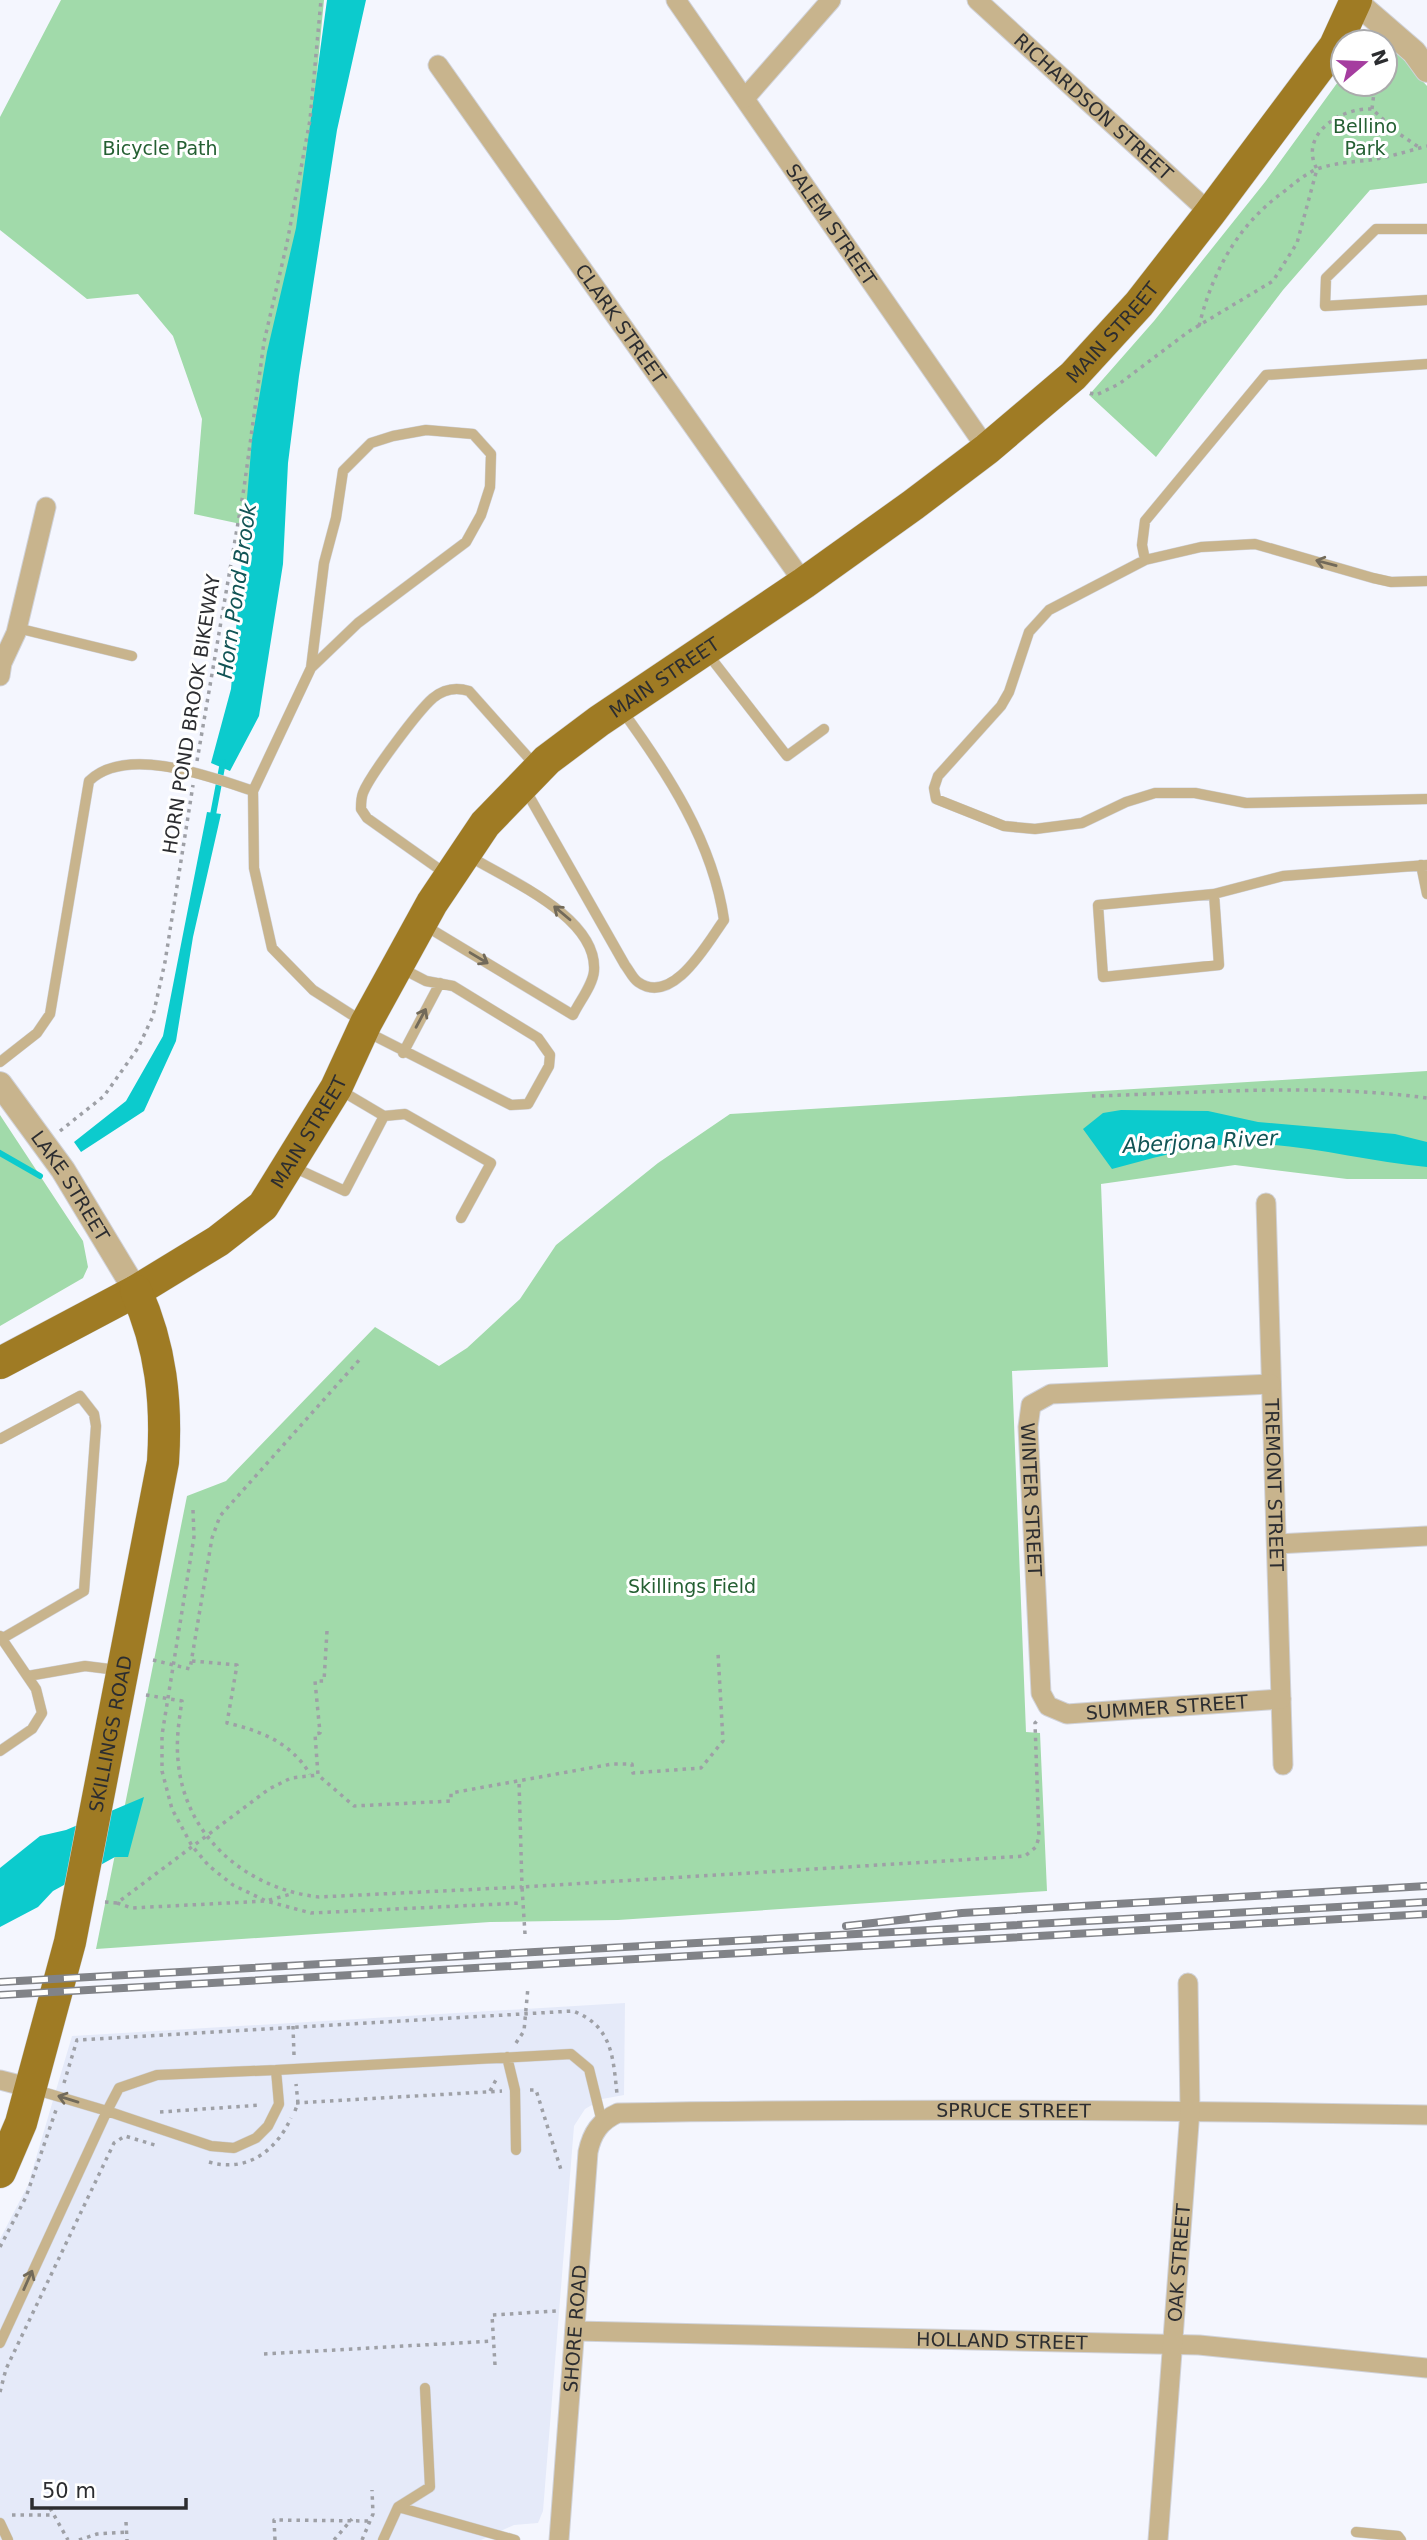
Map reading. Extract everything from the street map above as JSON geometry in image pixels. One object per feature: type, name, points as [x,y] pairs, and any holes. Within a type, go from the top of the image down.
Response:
[{"type":"main road","name":"MAIN STREET","points":[[0,1363],[136,1292],[218,1241],[262,1206],[336,1088],[365,1027],[421,923],[485,824],[531,777],[618,706],[804,583],[987,449],[1066,383],[1139,304],[1210,213],[1335,46],[1355,1]]},
{"type":"main road","name":"SKILLINGS ROAD","points":[[0,2172],[21,2123],[59,1986],[93,1891],[96,1813],[157,1497],[166,1426],[157,1345],[136,1292]]},
{"type":"street","name":"SALEM STREET","points":[[677,0],[987,449]]},
{"type":"street","points":[[745,98],[831,0]]},
{"type":"street","name":"RICHARDSON STREET","points":[[977,0],[1210,213]]},
{"type":"street","points":[[1355,1],[1414,52],[1427,70]]},
{"type":"street","name":"CLARK STREET","points":[[438,65],[804,583]]},
{"type":"street","points":[[1,667],[18,628],[46,507]]},
{"type":"street","name":"LAKE STREET","points":[[0,1084],[45,1143],[95,1220],[136,1292]]},
{"type":"street","name":"TREMONT STREET","points":[[1266,1203],[1283,1765]]},
{"type":"street","name":"WINTER STREET","points":[[1052,1710],[1041,1693],[1028,1427],[1031,1405],[1039,1398],[1058,1393],[1271,1384]]},
{"type":"street","points":[[1277,1544],[1427,1536]]},
{"type":"street","name":"SUMMER STREET","points":[[1052,1710],[1067,1714],[1281,1699]]},
{"type":"street","name":"OAK STREET","points":[[1158,2540],[1190,2110],[1188,1983]]},
{"type":"street","points":[[0,2080],[31,2088]]},
{"type":"street","name":"SPRUCE STREET","points":[[610,2118],[1190,2110],[1427,2115]]},
{"type":"street","name":"SHORE ROAD","points":[[558,2540],[588,2152],[610,2118]]},
{"type":"street","name":"HOLLAND STREET","points":[[575,2331],[1172,2344],[1427,2368]]},
{"type":"street","points":[[558,2540],[565,2540]]},
{"type":"lane","points":[[1427,229],[1376,229],[1326,278],[1325,306],[1427,300]]},
{"type":"lane","points":[[1145,560],[1142,545],[1146,521],[1266,375],[1427,364]]},
{"type":"lane","points":[[311,668],[358,623],[466,542],[481,515],[490,487],[491,454],[473,434],[426,430],[393,436],[370,443],[343,471],[336,518],[324,563],[311,668],[253,791],[254,868],[272,948],[313,990],[403,1053],[510,1105],[520,1107],[528,1104],[549,1066],[550,1055],[538,1038],[453,986],[426,981],[397,966]]},
{"type":"lane","points":[[1427,581],[1391,582],[1373,579],[1255,544],[1201,547],[1145,560],[1049,610],[1029,632],[1005,699],[938,776],[933,788],[936,799],[1004,826],[1035,829],[1082,823],[1126,802],[1155,793],[1195,793],[1246,803],[1427,799]]},
{"type":"lane","points":[[18,628],[132,656]]},
{"type":"lane","points":[[705,649],[786,756],[824,729]]},
{"type":"lane","points":[[421,923],[573,1015],[594,974],[593,950],[565,913],[457,865],[367,818],[361,809],[364,791],[419,715],[433,698],[458,688],[469,691],[531,777],[625,965],[639,982],[654,988],[681,979],[724,920],[719,883],[691,820],[654,755],[618,706]]},
{"type":"lane","points":[[0,1062],[37,1033],[50,1014],[89,781],[99,771],[133,762],[200,775],[253,791]]},
{"type":"lane","points":[[1214,894],[1219,965],[1103,977],[1098,905],[1214,894],[1283,876],[1424,865],[1427,894]]},
{"type":"lane","points":[[403,1053],[440,983]]},
{"type":"lane","points":[[336,1088],[384,1116],[405,1114],[491,1163],[461,1218]]},
{"type":"lane","points":[[289,1166],[345,1191],[384,1116]]},
{"type":"lane","points":[[0,1439],[80,1396],[94,1414],[96,1426],[84,1591],[1,1637],[40,1697],[40,1718],[32,1728],[0,1751]]},
{"type":"lane","points":[[28,1676],[85,1665],[124,1671]]},
{"type":"lane","points":[[0,2343],[119,2088],[157,2075],[571,2054],[589,2069],[610,2118]]},
{"type":"lane","points":[[507,2057],[515,2090],[516,2150]]},
{"type":"lane","points":[[31,2088],[211,2146],[234,2148],[256,2138],[268,2126],[279,2104],[276,2070]]},
{"type":"lane","points":[[383,2540],[398,2507],[430,2487],[425,2388]]},
{"type":"lane","points":[[398,2507],[515,2540]]},
{"type":"lane","points":[[3,2519],[8,2540]]},
{"type":"lane","points":[[1356,2532],[1398,2536],[1401,2540]]},
{"type":"path","name":"HORN POND BROOK BIKEWAY","points":[[45,1143],[104,1096],[138,1048],[153,1016],[200,775],[264,342],[288,243],[310,120],[321,0]]},
{"type":"path","points":[[1373,109],[1374,98]]},
{"type":"path","points":[[1066,383],[1096,395],[1119,384],[1151,357],[1273,281],[1297,243],[1317,169],[1311,158],[1314,142],[1328,122],[1352,111],[1373,109],[1398,133],[1420,148]]},
{"type":"path","points":[[1199,326],[1226,254],[1247,223],[1296,180],[1317,169],[1427,146]]},
{"type":"path","points":[[1092,1096],[1303,1089],[1379,1092],[1427,1098]]},
{"type":"path","points":[[153,1660],[190,1670],[212,1538],[220,1516],[361,1358]]},
{"type":"path","points":[[193,1510],[194,1537],[162,1735],[162,1771],[172,1809],[192,1846],[209,1866],[233,1885],[266,1901],[311,1913],[523,1903]]},
{"type":"path","points":[[318,1774],[315,1734],[320,1733],[315,1681],[324,1681],[327,1631]]},
{"type":"path","points":[[117,1903],[269,1789],[290,1778],[318,1774],[354,1806],[451,1801],[451,1793],[612,1764],[632,1764],[633,1773],[701,1768],[723,1741],[718,1653]]},
{"type":"path","points":[[192,1661],[237,1665],[227,1723],[254,1729],[276,1740],[299,1757],[310,1774]]},
{"type":"path","points":[[146,1695],[182,1701],[178,1760],[182,1785],[191,1812],[206,1835],[247,1874],[293,1894],[319,1897],[1025,1856],[1036,1847],[1039,1837],[1035,1723],[1052,1710]]},
{"type":"path","points":[[519,1781],[525,1934]]},
{"type":"path","points":[[93,1891],[132,1908],[266,1901],[293,1894]]},
{"type":"path","points":[[528,1987],[528,2011],[573,2011],[593,2018],[604,2033],[613,2058],[610,2118]]},
{"type":"path","points":[[155,2113],[536,2090],[562,2173]]},
{"type":"path","points":[[200,2159],[233,2166],[263,2155],[280,2140],[298,2103]]},
{"type":"path","points":[[0,2392],[6,2369],[114,2143],[125,2136],[163,2148]]},
{"type":"path","points":[[495,2365],[492,2315],[576,2310]]},
{"type":"path","points":[[264,2354],[493,2341]]},
{"type":"path","points":[[362,2540],[371,2521],[372,2490]]},
{"type":"path","points":[[50,2508],[51,2515],[68,2540]]},
{"type":"path","points":[[3,2519],[51,2515]]},
{"type":"path","points":[[334,2540],[352,2519]]},
{"type":"path","points":[[275,2540],[274,2520],[371,2521]]},
{"type":"path","points":[[126,2522],[127,2540]]},
{"type":"path","points":[[79,2540],[97,2534],[127,2532]]},
{"type":"shaded area","points":[[625,2003],[624,2095],[602,2099],[585,2109],[574,2126],[543,2511],[538,2523],[514,2525],[481,2540],[0,2540],[0,2239],[28,2185],[72,2036]]},
{"type":"green space","name":"Bicycle Path","points":[[61,0],[324,0],[297,282],[279,532],[194,514],[202,419],[173,336],[138,294],[87,299],[0,230],[0,117]]},
{"type":"green space","name":"Bellino Park","points":[[1399,54],[1427,86],[1427,183],[1370,190],[1283,290],[1156,457],[1089,395],[1154,321],[1265,182],[1329,94],[1329,98],[1399,98]]},
{"type":"green space","name":"Skillings Field","points":[[1427,1071],[1427,1179],[1347,1179],[1235,1165],[1101,1184],[1108,1367],[1012,1371],[1026,1732],[1040,1733],[1047,1891],[618,1920],[490,1922],[96,1949],[187,1496],[226,1481],[375,1327],[439,1366],[467,1348],[520,1299],[556,1245],[658,1163],[730,1114]]},
{"type":"green space","points":[[0,1115],[83,1241],[88,1267],[83,1278],[0,1326]]},
{"type":"water","name":"Horn Pond Brook","points":[[327,0],[366,0],[337,130],[299,376],[288,463],[283,564],[259,716],[230,771],[211,763],[231,689],[252,439],[267,352],[296,228]]},
{"type":"water","points":[[207,812],[221,814],[193,937],[176,1041],[144,1111],[81,1152],[74,1142],[126,1101],[163,1036]]},
{"type":"water","name":"Aberjona River","points":[[1121,1110],[1208,1111],[1258,1122],[1395,1134],[1427,1142],[1427,1167],[1302,1148],[1242,1144],[1186,1150],[1112,1169],[1083,1129],[1103,1113]]},
{"type":"water","points":[[144,1797],[128,1857],[115,1857],[53,1891],[38,1907],[0,1927],[0,1868],[40,1836],[66,1830]]},
{"type":"waterway","name":"Horn Pond Brook","points":[[212,820],[223,762]]},
{"type":"waterway","name":"Horn Pond Brook","points":[[0,1153],[40,1176]]},
{"type":"railway","points":[[846,1926],[962,1913],[1427,1886]]},
{"type":"railway","points":[[0,1982],[1427,1902]]},
{"type":"railway","points":[[0,1995],[1427,1914]]}]
